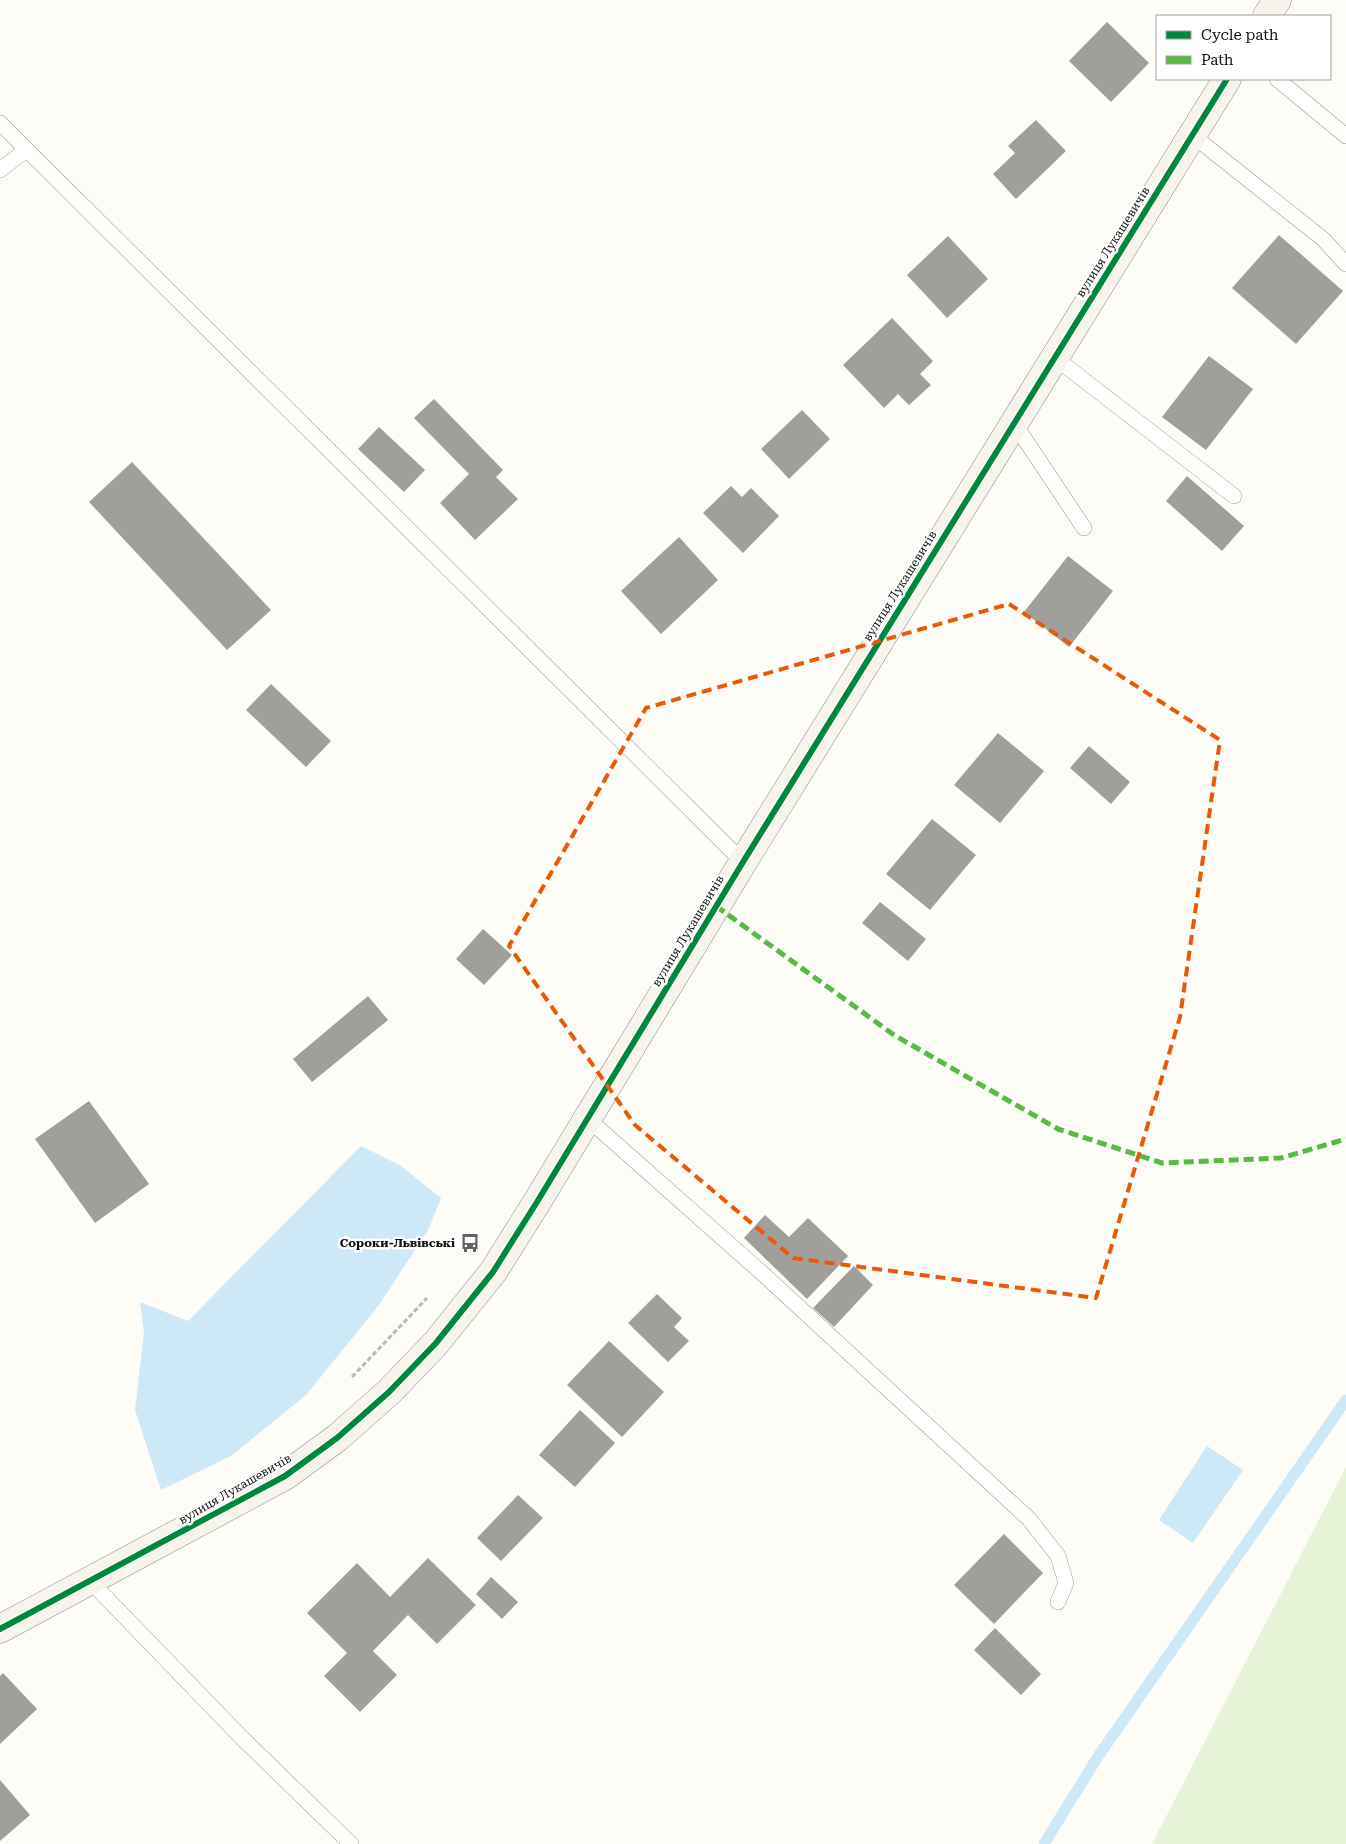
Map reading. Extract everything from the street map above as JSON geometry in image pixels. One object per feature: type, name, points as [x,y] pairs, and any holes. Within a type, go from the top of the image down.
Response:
[{"type":"street","points":[[1268,15],[1277,0]]},
{"type":"street","name":"вулиця Лукашевичів","points":[[1,1627],[91,1582],[286,1476],[337,1438],[388,1392],[436,1343],[493,1272],[743,862],[1226,80]]},
{"type":"lane","points":[[1278,80],[1346,136]]},
{"type":"lane","points":[[0,123],[743,862]]},
{"type":"lane","points":[[1192,135],[1323,239],[1346,264]]},
{"type":"lane","points":[[0,170],[26,150]]},
{"type":"lane","points":[[1054,357],[1234,496]]},
{"type":"lane","points":[[1014,422],[1084,528]]},
{"type":"lane","points":[[588,1119],[763,1274],[1028,1520],[1058,1556],[1066,1584],[1058,1602]]},
{"type":"lane","points":[[91,1582],[241,1737],[351,1844]]},
{"type":"path","points":[[349,1380],[431,1293]]},
{"type":"highlighted area","points":[[1009,604],[1220,740],[1180,1017],[1096,1298],[793,1258],[635,1125],[509,946],[646,708]]},
{"type":"green space","points":[[1346,1467],[1346,1844],[1152,1844]]},
{"type":"water","points":[[361,1146],[401,1166],[441,1198],[428,1230],[379,1305],[306,1395],[231,1456],[161,1490],[135,1410],[144,1332],[140,1302],[188,1321]]},
{"type":"water","points":[[1207,1446],[1243,1470],[1193,1543],[1159,1520]]},
{"type":"building","points":[[1107,22],[1149,63],[1111,102],[1069,61]]},
{"type":"building","points":[[1036,120],[1066,151],[1016,199],[993,174],[1015,153],[1008,146]]},
{"type":"building","points":[[1279,235],[1343,291],[1296,344],[1232,288]]},
{"type":"building","points":[[948,236],[988,279],[947,318],[907,275]]},
{"type":"building","points":[[892,318],[933,361],[920,374],[931,385],[909,405],[898,394],[884,408],[843,365]]},
{"type":"building","points":[[1209,356],[1253,389],[1206,450],[1162,417]]},
{"type":"building","points":[[434,399],[503,470],[496,477],[518,499],[475,540],[440,503],[469,474],[414,418]]},
{"type":"building","points":[[802,410],[830,439],[789,479],[761,449]]},
{"type":"building","points":[[379,427],[425,470],[404,492],[358,449]]},
{"type":"building","points":[[132,462],[271,610],[227,650],[89,502]]},
{"type":"building","points":[[1187,476],[1244,526],[1222,551],[1166,501]]},
{"type":"building","points":[[731,486],[742,497],[751,488],[779,516],[743,553],[703,513]]},
{"type":"building","points":[[679,537],[718,580],[661,634],[621,591]]},
{"type":"building","points":[[1068,556],[1113,591],[1069,647],[1024,612]]},
{"type":"building","points":[[271,684],[331,741],[306,767],[246,710]]},
{"type":"building","points":[[998,733],[1044,771],[1000,823],[954,785]]},
{"type":"building","points":[[1089,746],[1130,782],[1111,804],[1070,768]]},
{"type":"building","points":[[932,819],[976,855],[930,910],[886,874]]},
{"type":"building","points":[[880,902],[926,939],[908,961],[862,923]]},
{"type":"building","points":[[483,929],[512,955],[484,985],[456,959]]},
{"type":"building","points":[[368,996],[388,1020],[312,1082],[293,1059]]},
{"type":"building","points":[[89,1101],[149,1184],[95,1223],[35,1139]]},
{"type":"building","points":[[765,1215],[789,1237],[808,1218],[848,1256],[807,1299],[744,1238]]},
{"type":"building","points":[[854,1266],[873,1285],[834,1327],[813,1308]]},
{"type":"building","points":[[657,1294],[682,1318],[674,1327],[689,1341],[668,1362],[628,1323]]},
{"type":"building","points":[[609,1341],[664,1392],[622,1437],[567,1385]]},
{"type":"building","points":[[580,1410],[615,1443],[575,1487],[539,1455]]},
{"type":"building","points":[[518,1495],[543,1518],[501,1561],[477,1538]]},
{"type":"building","points":[[1004,1534],[1043,1573],[994,1624],[954,1585]]},
{"type":"building","points":[[428,1558],[476,1605],[437,1644],[408,1615],[373,1651],[397,1675],[360,1712],[324,1676],[347,1653],[307,1613],[357,1563],[390,1597]]},
{"type":"building","points":[[491,1577],[518,1602],[502,1619],[476,1594]]},
{"type":"building","points":[[995,1628],[1041,1674],[1021,1695],[974,1650]]},
{"type":"building","points":[[3,1673],[37,1709],[0,1744],[0,1676]]},
{"type":"building","points":[[0,1780],[30,1815],[0,1841]]},
{"type":"waterway","points":[[1044,1844],[1097,1758],[1346,1400]]},
{"type":"marked path","points":[[716,906],[894,1035],[1058,1129],[1162,1163],[1281,1158],[1346,1139]]},
{"type":"cycle path","points":[[0,1629],[285,1476],[337,1438],[389,1392],[436,1343],[493,1272],[743,862],[1226,80]]},
{"type":"place","name":"Сороки-Львівські","points":[[470,1243]]}]
